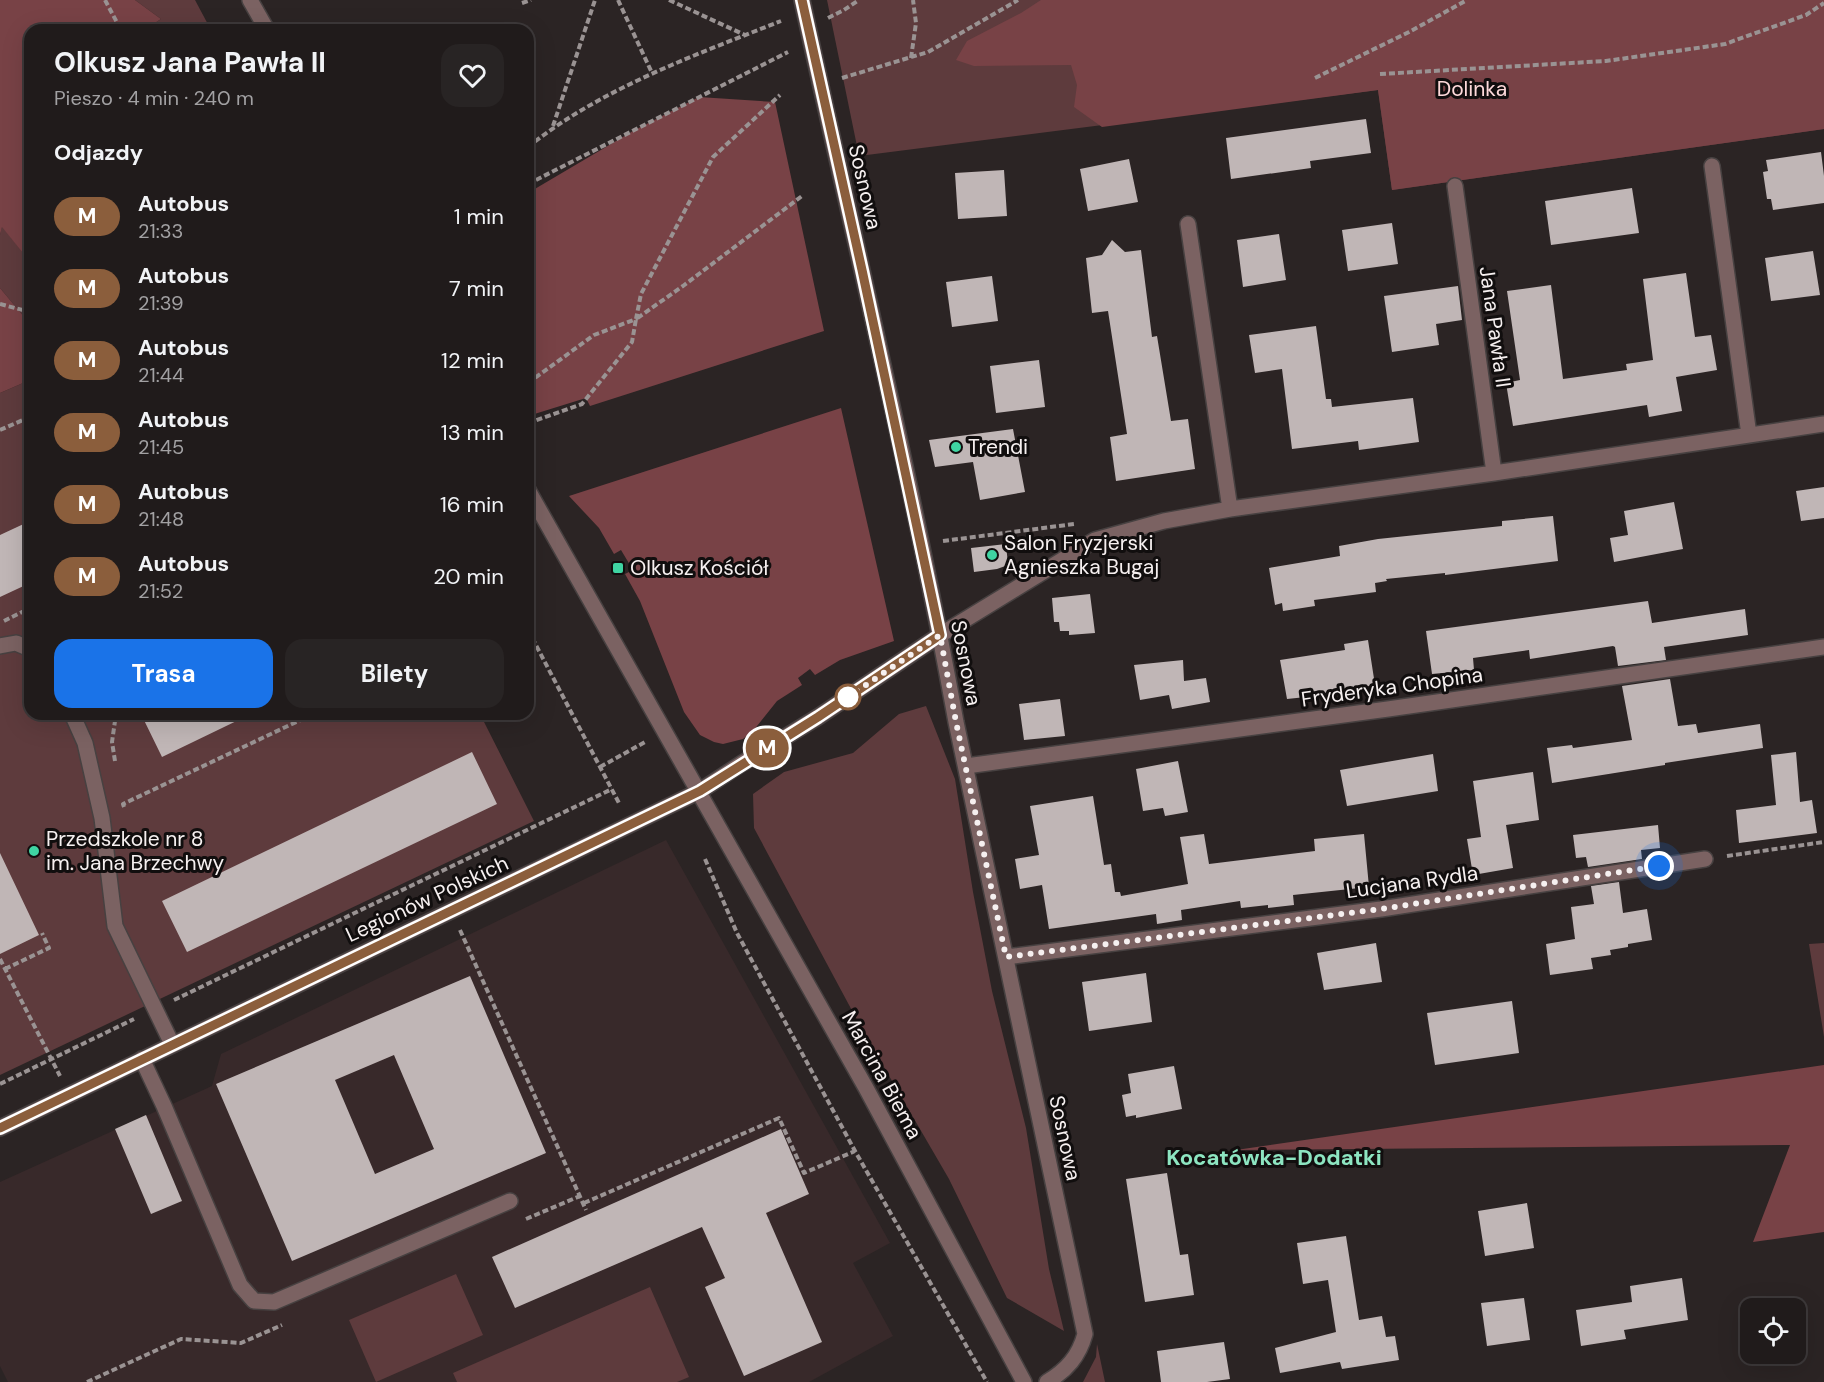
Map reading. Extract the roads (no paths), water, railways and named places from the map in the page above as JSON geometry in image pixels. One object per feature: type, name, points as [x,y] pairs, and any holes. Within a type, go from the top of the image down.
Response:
[{"type":"street","points":[[250,0],[264,24]]},
{"type":"street","name":"Sosnowa","points":[[802,0],[940,635],[956,722],[1085,1334],[1080,1351],[1060,1374],[1047,1382]]},
{"type":"street","points":[[1712,166],[1749,435]]},
{"type":"street","name":"Jana Pawła II","points":[[1455,186],[1494,474]]},
{"type":"street","points":[[1188,224],[1230,509]]},
{"type":"street","points":[[700,791],[940,635],[1095,540],[1164,521],[1230,509],[1494,474],[1824,424]]},
{"type":"street","name":"Marcina Biema","points":[[534,501],[866,1088],[1024,1382]]},
{"type":"street","points":[[0,646],[16,643],[24,646]]},
{"type":"street","name":"Fryderyka Chopina","points":[[966,766],[1824,647]]},
{"type":"street","points":[[75,720],[85,743],[102,818],[115,926],[171,1044]]},
{"type":"street","name":"Legionów Polskich","points":[[0,1128],[700,791]]},
{"type":"street","name":"Lucjana Rydla","points":[[1006,957],[1381,909],[1705,859]]},
{"type":"street","points":[[142,1059],[240,1285],[254,1301],[274,1302],[510,1201]]},
{"type":"place","name":"Trendi","points":[[956,447]]},
{"type":"place","name":"Salon Fryzjerski Agnieszka Bugaj","points":[[992,555]]},
{"type":"place","name":"Olkusz Kościół","points":[[618,568]]},
{"type":"place","name":"Przedszkole nr 8 im. Jana Brzechwy","points":[[34,851]]},
{"type":"district","name":"Kocatówka-Dodatki","points":[[1274,1157]]},
{"type":"park label","name":"Dolinka","points":[[1472,89]]}]
